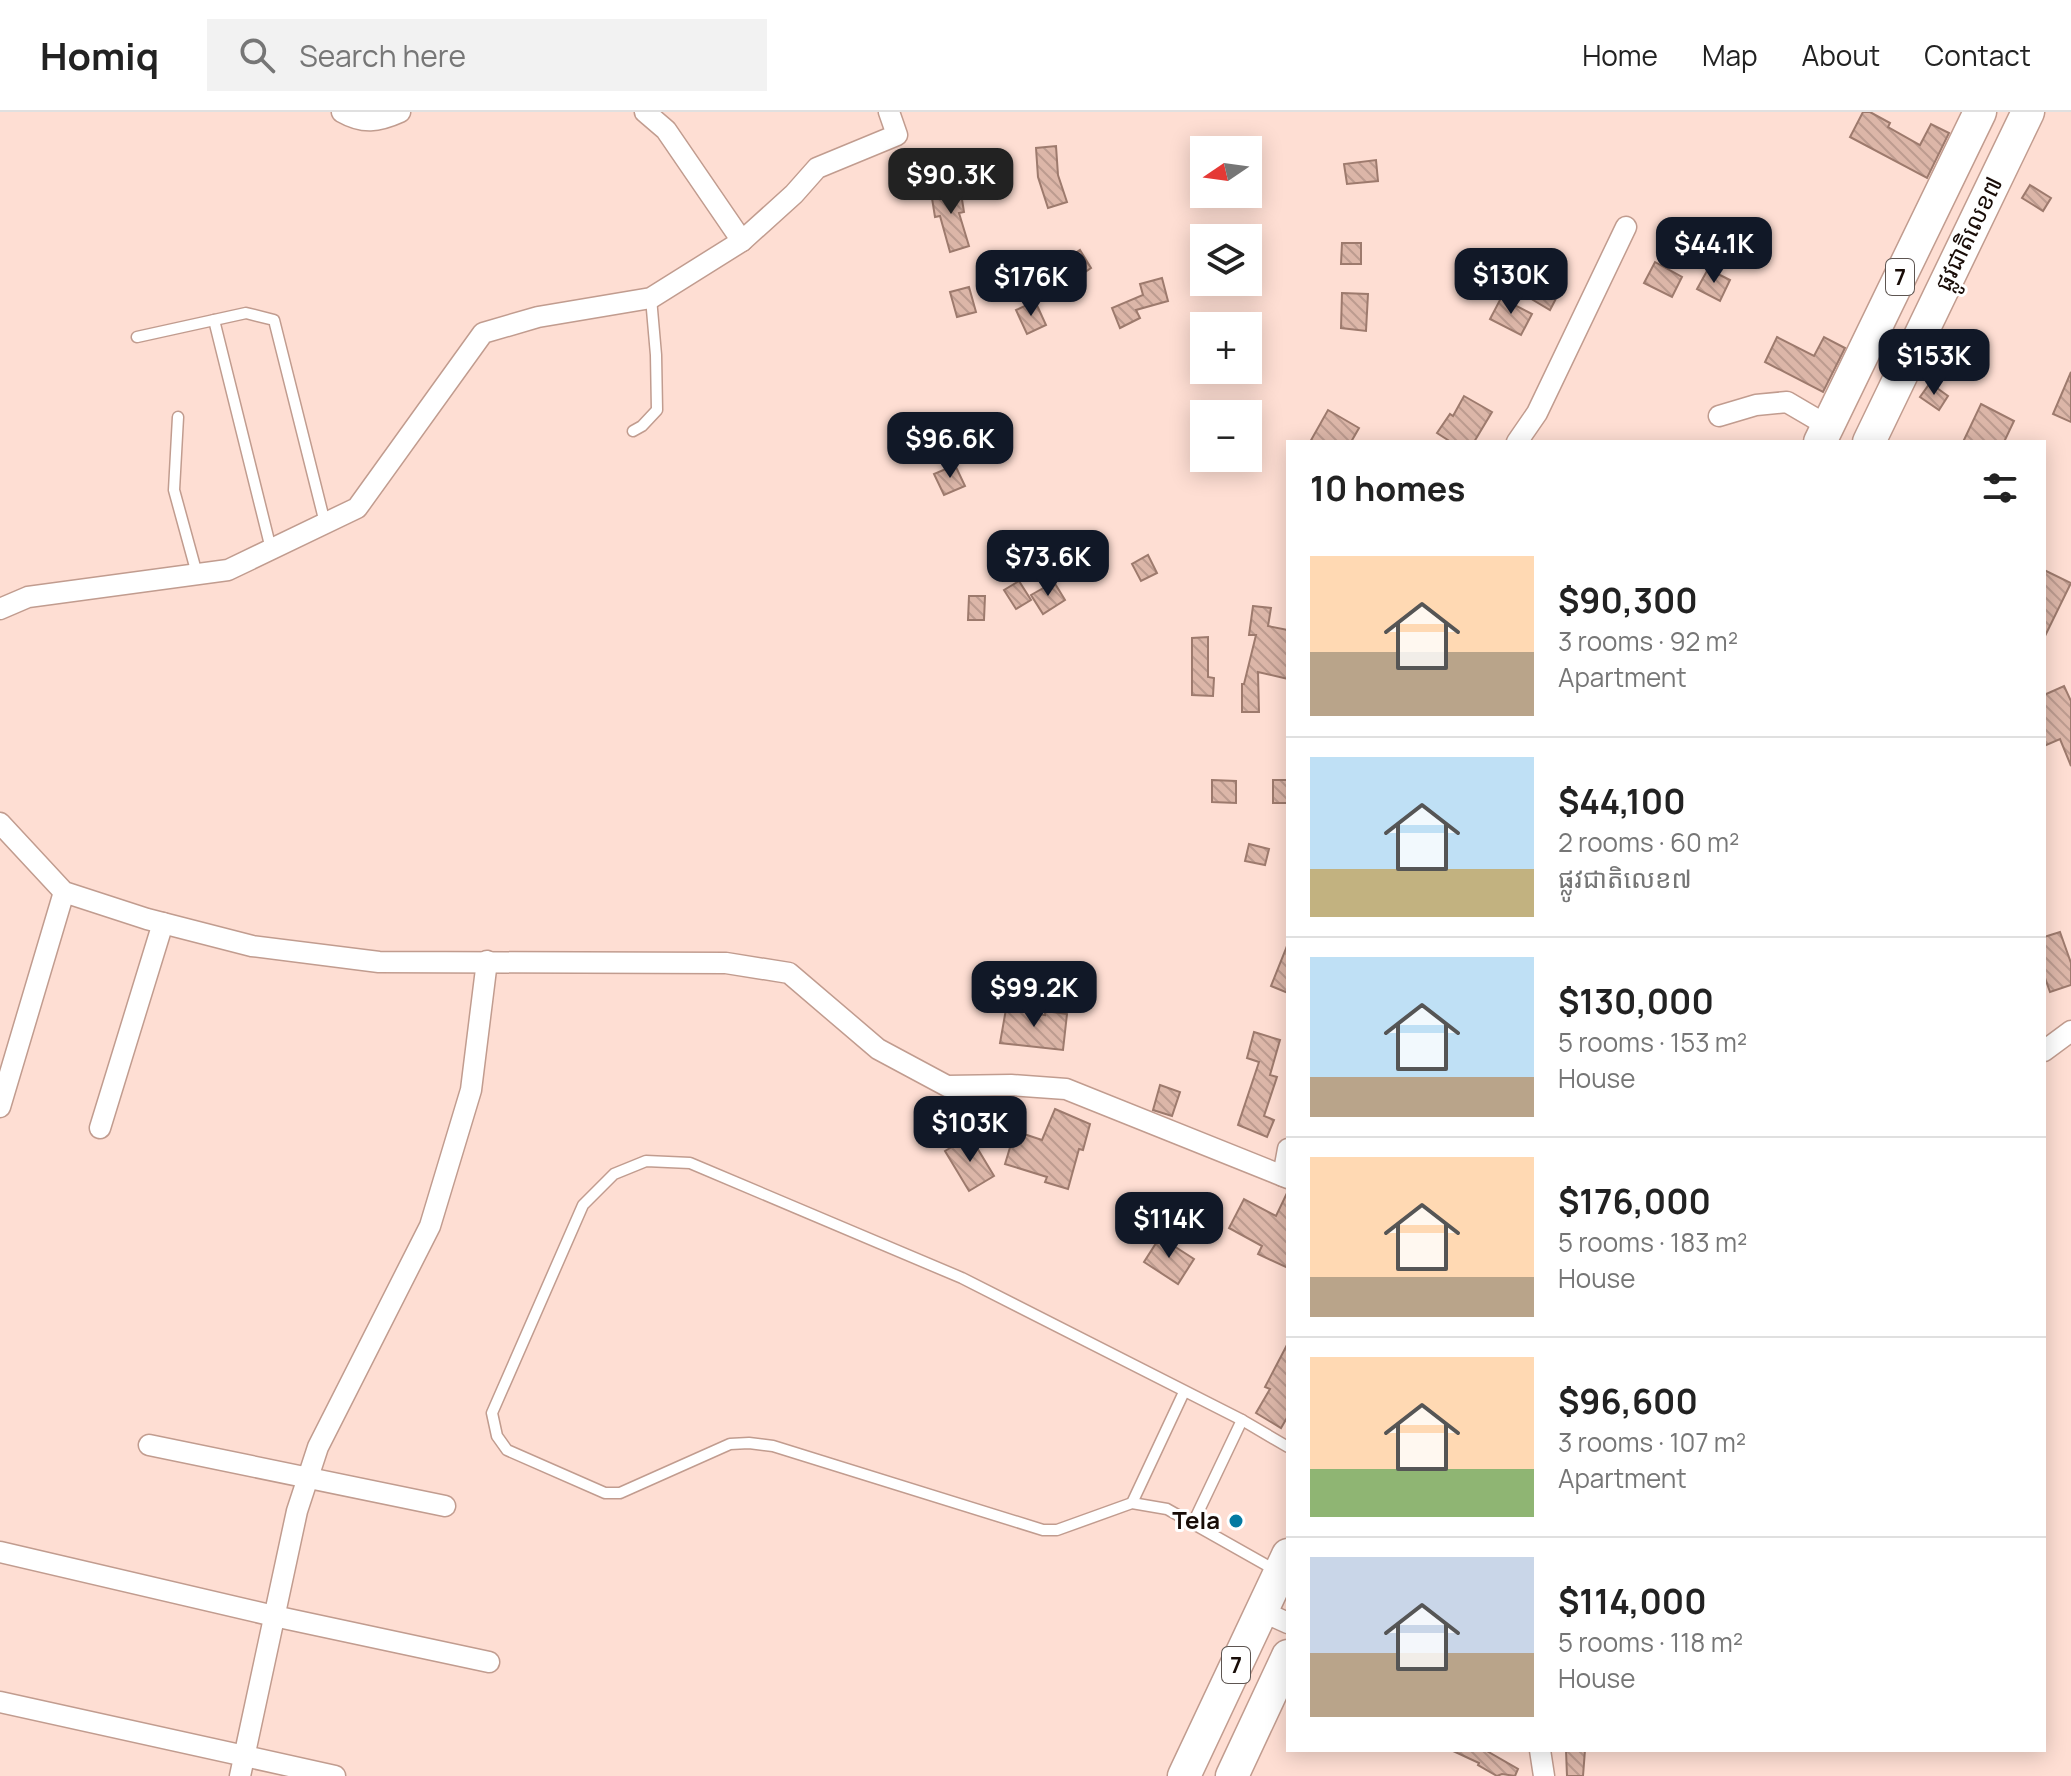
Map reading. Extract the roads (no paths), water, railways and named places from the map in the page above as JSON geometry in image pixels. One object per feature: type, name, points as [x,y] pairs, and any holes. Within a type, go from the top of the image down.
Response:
[{"type":"highway","name":"ផ្លូវជាតិលេខ៧","points":[[1824,434],[1980,112]]},
{"type":"highway","name":"ផ្លូវជាតិលេខ៧","points":[[1870,440],[2028,112]]},
{"type":"highway","name":"7","points":[[1184,1776],[1275,1617],[1284,1564]]},
{"type":"highway","name":"7","points":[[1232,1776],[1286,1660]]},
{"type":"street","points":[[342,112],[361,121],[381,120],[400,112]]},
{"type":"street","points":[[645,112],[666,130],[742,241]]},
{"type":"street","points":[[0,609],[28,597],[228,570],[357,508],[483,333],[538,317],[651,298],[742,241],[794,194],[817,168],[897,135],[889,112]]},
{"type":"street","points":[[1518,440],[1537,413],[1626,227]]},
{"type":"street","points":[[1719,416],[1756,405],[1787,402],[1824,434]]},
{"type":"street","points":[[0,823],[64,892],[163,923],[252,946],[379,962],[726,963],[789,973],[878,1049],[947,1086],[1011,1085],[1066,1089],[1286,1177]]},
{"type":"street","points":[[0,1107],[4,1082],[64,892]]},
{"type":"street","points":[[100,1128],[163,923]]},
{"type":"street","points":[[242,1766],[297,1511],[318,1447],[430,1226],[471,1090],[487,961]]},
{"type":"street","points":[[2046,1050],[2071,1031]]},
{"type":"street","points":[[149,1445],[445,1506]]},
{"type":"street","points":[[0,1552],[489,1662]]},
{"type":"street","points":[[0,1702],[242,1766],[335,1776]]},
{"type":"street","points":[[1540,1752],[1544,1776]]},
{"type":"lane","points":[[633,431],[657,410],[651,298]]},
{"type":"lane","points":[[137,337],[246,313],[274,320],[325,523]]},
{"type":"lane","points":[[214,320],[271,549]]},
{"type":"lane","points":[[178,417],[174,490],[197,574]]},
{"type":"lane","points":[[1284,1564],[1167,1509],[1132,1503],[1057,1530],[1043,1530],[773,1446],[749,1443],[730,1444],[620,1493],[605,1493],[507,1450],[497,1436],[492,1413],[583,1205],[614,1174],[646,1161],[690,1163],[962,1278],[1242,1420],[1286,1446]]},
{"type":"lane","points":[[1132,1503],[1184,1392]]},
{"type":"lane","points":[[1193,1523],[1242,1420]]},
{"type":"place","name":"Tela","points":[[1236,1521]]}]
